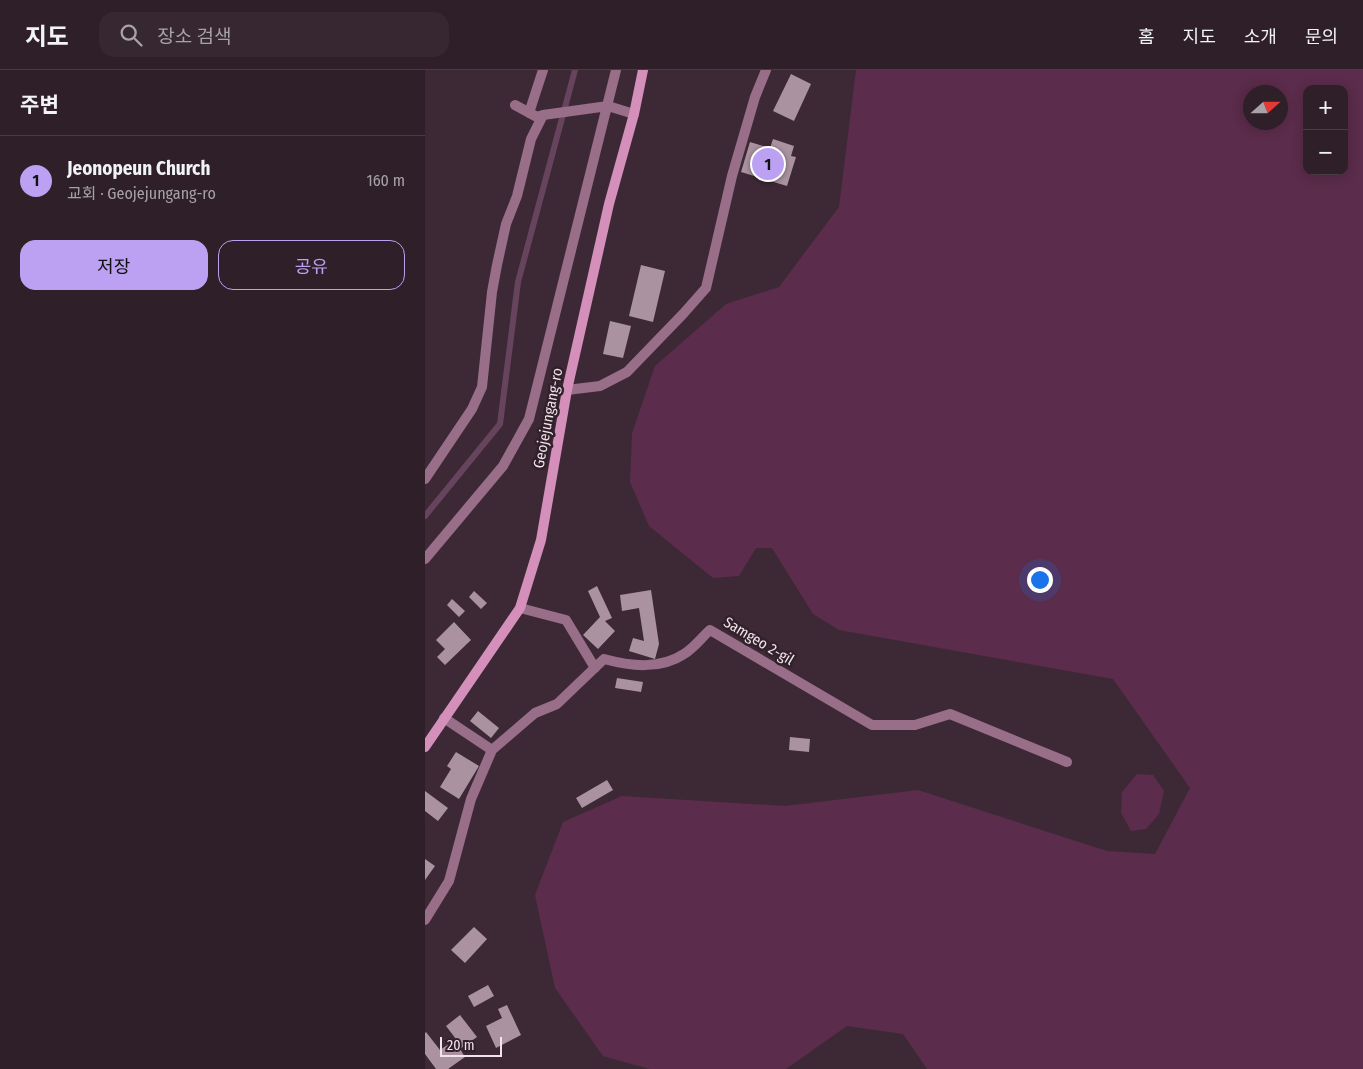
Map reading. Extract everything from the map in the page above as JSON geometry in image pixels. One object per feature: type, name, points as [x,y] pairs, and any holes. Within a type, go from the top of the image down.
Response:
[{"type":"main road","name":"Geojejungang-ro","points":[[425,747],[520,608],[541,540],[567,390],[609,204],[634,114],[643,70]]},
{"type":"lane","points":[[529,113],[543,70]]},
{"type":"lane","points":[[425,559],[503,466],[529,419],[617,70]]},
{"type":"lane","points":[[567,390],[600,386],[627,372],[706,288],[732,176],[765,70]]},
{"type":"lane","points":[[515,105],[537,117],[608,106],[634,114]]},
{"type":"lane","points":[[425,479],[472,409],[482,387],[492,292],[506,224],[517,196],[531,139],[543,115]]},
{"type":"lane","points":[[520,608],[566,620],[595,668]]},
{"type":"lane","name":"Samgeo 2-gil","points":[[425,920],[449,881],[471,799],[492,750],[535,713],[557,704],[604,659],[630,666],[664,663],[685,654],[710,630],[872,725],[915,725],[950,714],[1067,762]]},
{"type":"lane","points":[[444,718],[492,750]]},
{"type":"shaded area","points":[[856,70],[1363,70],[1363,1069],[927,1069],[903,1034],[847,1026],[786,1069],[649,1069],[603,1056],[555,988],[535,895],[563,822],[622,796],[785,806],[918,790],[1107,851],[1155,854],[1190,788],[1113,679],[839,630],[813,614],[772,548],[756,548],[739,576],[713,578],[649,526],[630,482],[632,433],[655,366],[726,304],[779,287],[839,207]]},
{"type":"shaded area","points":[[1137,774],[1153,775],[1164,791],[1159,814],[1146,829],[1131,831],[1121,813],[1122,792]]},
{"type":"building","points":[[791,74],[811,84],[794,121],[773,111]]},
{"type":"building","points":[[773,139],[794,146],[791,156],[796,157],[787,186],[741,172],[750,142],[770,148]]},
{"type":"building","points":[[641,265],[665,271],[653,322],[629,316]]},
{"type":"building","points":[[610,321],[631,326],[623,358],[603,354]]},
{"type":"building","points":[[597,586],[612,618],[605,621],[615,631],[598,649],[583,635],[600,617],[588,591]]},
{"type":"building","points":[[651,590],[659,644],[655,659],[629,651],[633,638],[644,641],[639,608],[622,611],[620,595]]},
{"type":"building","points":[[474,591],[487,603],[481,609],[469,597]]},
{"type":"building","points":[[452,599],[465,611],[459,617],[447,605]]},
{"type":"building","points":[[454,622],[471,640],[445,665],[437,657],[445,649],[436,640]]},
{"type":"building","points":[[617,678],[643,682],[641,692],[615,688]]},
{"type":"building","points":[[478,711],[499,728],[491,738],[470,721]]},
{"type":"building","points":[[790,737],[810,739],[809,752],[789,750]]},
{"type":"building","points":[[456,752],[479,766],[459,799],[440,787],[451,769],[447,766]]},
{"type":"building","points":[[607,780],[613,790],[582,808],[576,798]]},
{"type":"building","points":[[425,791],[448,808],[438,821],[425,811]]},
{"type":"building","points":[[425,859],[435,866],[425,880]]},
{"type":"building","points":[[474,927],[487,939],[465,963],[451,950]]},
{"type":"building","points":[[488,985],[494,996],[474,1007],[468,996]]},
{"type":"building","points":[[507,1005],[521,1035],[496,1048],[486,1026],[502,1018],[498,1009]]},
{"type":"building","points":[[460,1015],[477,1037],[460,1049],[465,1057],[448,1069],[436,1069],[425,1054],[425,1033],[440,1050],[456,1039],[446,1026]]},
{"type":"waterway","points":[[425,516],[500,424],[518,282],[575,70]]},
{"type":"place","name":"Jeonopeun Church","points":[[768,164]]}]
